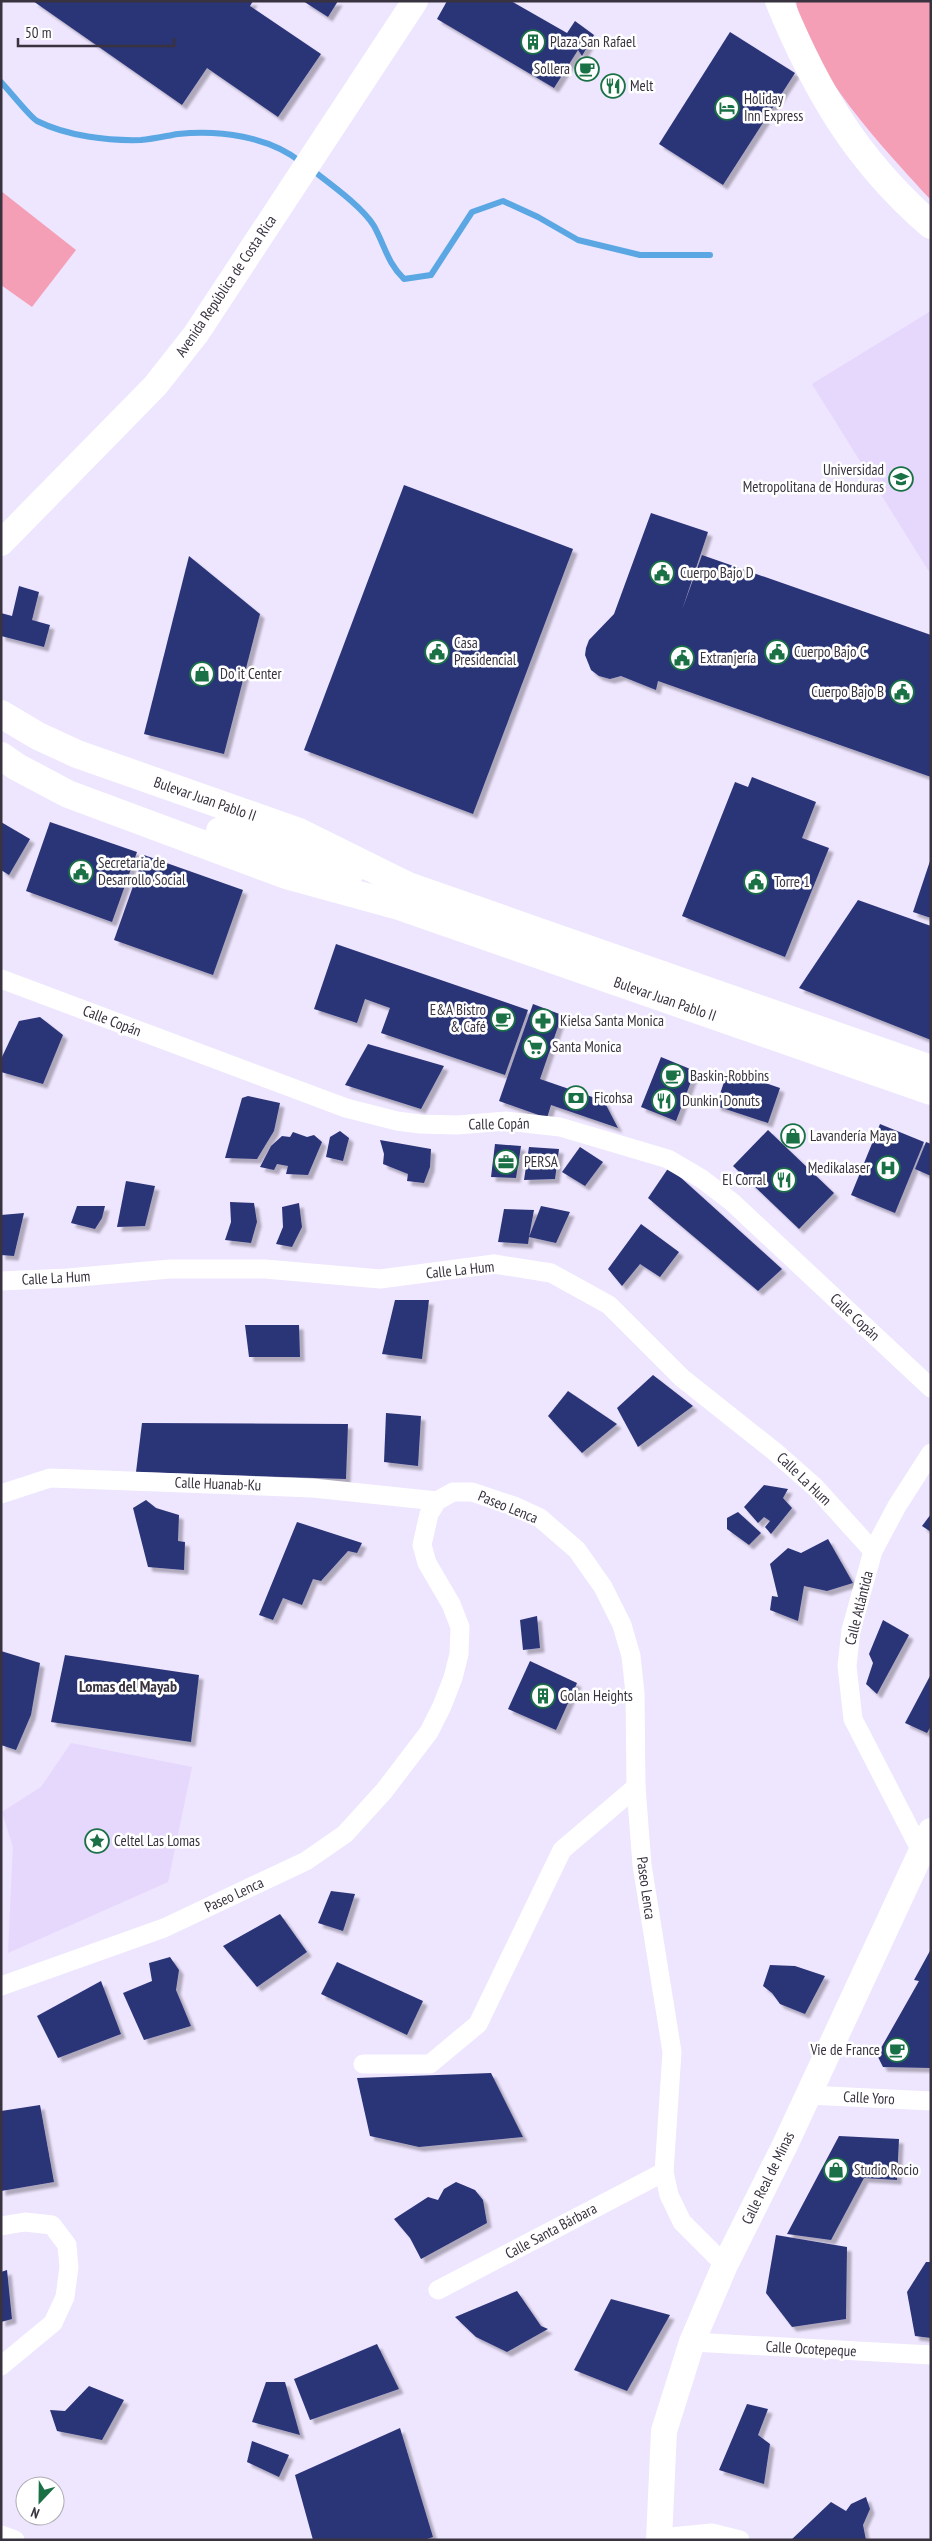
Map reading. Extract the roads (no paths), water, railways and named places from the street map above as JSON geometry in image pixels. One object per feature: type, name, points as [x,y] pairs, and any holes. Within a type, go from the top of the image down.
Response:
[{"type":"main road","points":[[779,1],[817,85],[861,154],[904,202],[931,225]]},
{"type":"main road","name":"Bulevar Juan Pablo II","points":[[1,714],[38,736],[77,754],[299,832],[403,896]]},
{"type":"main road","name":"Bulevar Juan Pablo II","points":[[1,744],[21,758],[64,779],[292,855],[931,1091]]},
{"type":"main road","name":"Bulevar Juan Pablo II","points":[[1,756],[17,767],[68,794],[286,875],[403,896],[931,1069]]},
{"type":"street","name":"Avenida República de Costa Rica","points":[[1,544],[155,386],[196,334],[415,1]]},
{"type":"street","name":"Calle Copán","points":[[3,984],[290,1088],[373,1116],[420,1124],[533,1122],[560,1127],[668,1159],[702,1179],[732,1202],[931,1388]]},
{"type":"street","name":"Calle La Hum","points":[[1,1281],[68,1278],[170,1269],[265,1269],[380,1278],[494,1264],[552,1273],[609,1305],[682,1378],[816,1488],[873,1551]]},
{"type":"street","name":"Calle Atlántida","points":[[926,1841],[852,1719],[847,1666],[851,1630],[873,1551],[897,1506],[931,1453]]},
{"type":"street","name":"Calle Huanab-Ku","points":[[1,1494],[50,1478],[313,1488],[437,1501]]},
{"type":"street","name":"Paseo Lenca","points":[[1,1986],[164,1928],[306,1861],[345,1834],[384,1791],[429,1732],[442,1706],[459,1654],[460,1626],[452,1604],[427,1564],[422,1545],[424,1527],[437,1501],[453,1492],[472,1492],[523,1510],[540,1518],[561,1534],[577,1550],[592,1572],[622,1625],[630,1656],[635,1694],[636,1787],[642,1865],[672,2052],[664,2172],[669,2195],[682,2222],[725,2265]]},
{"type":"street","points":[[363,2064],[430,2064],[478,2024],[562,1850],[636,1787]]},
{"type":"street","name":"Calle Real de Minas","points":[[659,2539],[664,2431],[692,2342],[725,2265],[808,2095],[926,1841]]},
{"type":"street","name":"Calle Yoro","points":[[808,2095],[931,2101]]},
{"type":"street","name":"Calle Santa Bárbara","points":[[438,2290],[664,2172]]},
{"type":"street","points":[[1,2226],[25,2222],[52,2225],[67,2245],[69,2267],[65,2297],[52,2323],[1,2366]]},
{"type":"street","name":"Calle Ocotepeque","points":[[692,2342],[931,2355]]},
{"type":"street","points":[[659,2539],[712,2533],[740,2540]]},
{"type":"street","points":[[1,2535],[14,2540]]},
{"type":"waterway","points":[[1,82],[37,121],[74,134],[128,140],[146,140],[194,133],[227,134],[274,146],[301,162]]},
{"type":"waterway","points":[[311,169],[345,196],[369,219],[378,233],[390,260],[404,279],[431,275],[472,212],[503,201],[538,217],[578,240],[640,255],[710,255]]},
{"type":"place","name":"Plaza San Rafael","points":[[533,42]]},
{"type":"place","name":"Sollera","points":[[587,69]]},
{"type":"place","name":"Melt","points":[[613,86]]},
{"type":"place","name":"Holiday Inn Express","points":[[727,108]]},
{"type":"place","name":"Universidad Metropolitana de Honduras","points":[[901,479]]},
{"type":"place","name":"Cuerpo Bajo D","points":[[662,573]]},
{"type":"place","name":"Casa Presidencial","points":[[437,652]]},
{"type":"place","name":"Cuerpo Bajo C","points":[[777,652]]},
{"type":"place","name":"Extranjería","points":[[682,658]]},
{"type":"place","name":"Do it Center","points":[[202,674]]},
{"type":"place","name":"Cuerpo Bajo B","points":[[902,692]]},
{"type":"place","name":"Secretaria de Desarrollo Social","points":[[81,872]]},
{"type":"place","name":"Torre 1","points":[[756,882]]},
{"type":"place","name":"E&A Bistro & Café","points":[[503,1019]]},
{"type":"place","name":"Kielsa Santa Monica","points":[[543,1021]]},
{"type":"place","name":"Santa Monica","points":[[535,1047]]},
{"type":"place","name":"Baskin-Robbins","points":[[673,1076]]},
{"type":"place","name":"Ficohsa","points":[[576,1098]]},
{"type":"place","name":"Dunkin' Donuts","points":[[664,1101]]},
{"type":"place","name":"Lavandería Maya","points":[[793,1136]]},
{"type":"place","name":"PERSA","points":[[506,1162]]},
{"type":"place","name":"Medikalaser","points":[[888,1168]]},
{"type":"place","name":"El Corral","points":[[784,1180]]},
{"type":"place","name":"Golan Heights","points":[[543,1696]]},
{"type":"place","name":"Celtel Las Lomas","points":[[97,1841]]},
{"type":"place","name":"Vie de France","points":[[897,2050]]},
{"type":"place","name":"Studio Rocio","points":[[836,2170]]},
{"type":"district","name":"Lomas del Mayab","points":[[128,1686]]}]
